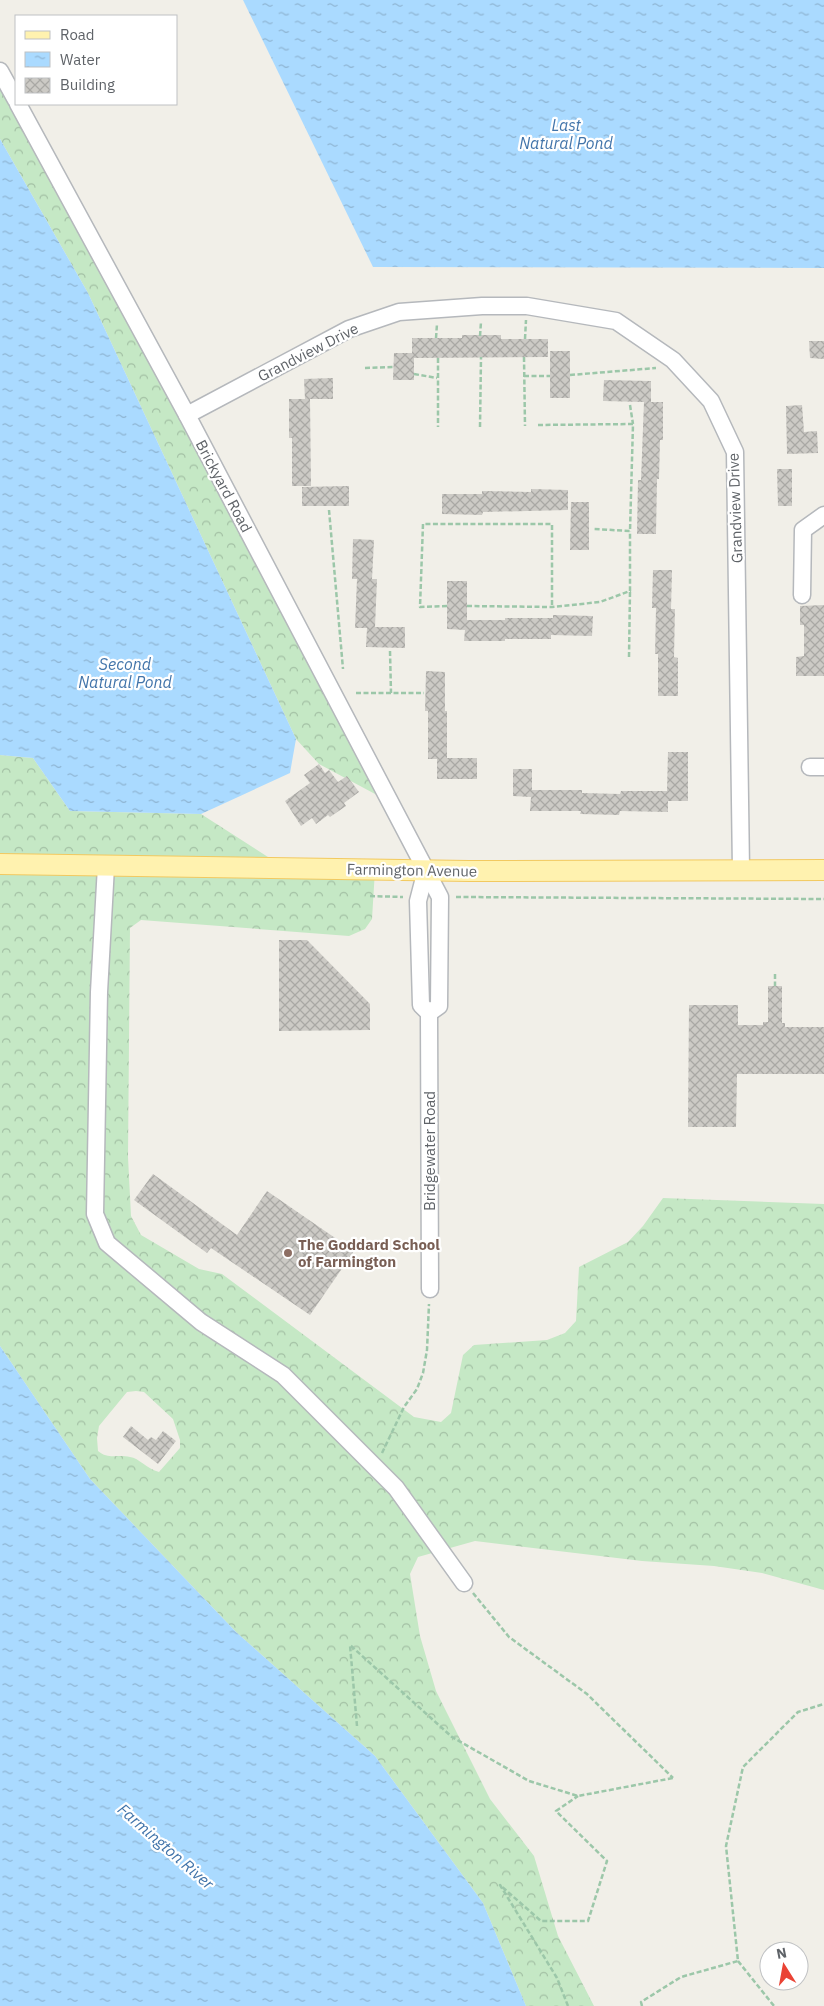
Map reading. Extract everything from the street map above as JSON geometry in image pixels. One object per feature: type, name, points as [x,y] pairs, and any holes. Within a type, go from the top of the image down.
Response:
[{"type":"main road","name":"Farmington Avenue","points":[[0,864],[426,870],[824,870]]},
{"type":"street","name":"Brickyard Road","points":[[0,70],[15,98]]},
{"type":"street","name":"Brickyard Road","points":[[19,105],[187,415],[426,870]]},
{"type":"street","name":"Grandview Drive","points":[[187,415],[349,330],[399,312],[482,306],[527,306],[550,309],[616,321],[673,360],[712,401],[736,452],[740,870]]},
{"type":"street","points":[[802,596],[803,530],[824,515]]},
{"type":"street","points":[[106,866],[99,992],[95,1214],[106,1243],[200,1322],[283,1375],[396,1488],[464,1582]]},
{"type":"street","name":"Bridgewater Road","points":[[426,870],[418,902],[421,1005],[429,1013],[430,1289]]},
{"type":"street","name":"Bridgewater Road","points":[[426,870],[440,897],[439,1006],[429,1013]]},
{"type":"path","points":[[480,427],[481,357]]},
{"type":"path","points":[[524,357],[525,426]]},
{"type":"path","points":[[438,358],[438,427]]},
{"type":"path","points":[[570,375],[678,366]]},
{"type":"path","points":[[365,368],[393,367]]},
{"type":"path","points":[[414,374],[437,378]]},
{"type":"path","points":[[524,376],[550,376]]},
{"type":"path","points":[[629,657],[633,424],[630,405]]},
{"type":"path","points":[[538,426],[633,424]]},
{"type":"path","points":[[329,510],[343,668]]},
{"type":"path","points":[[447,606],[420,607],[423,524],[552,524],[552,607]]},
{"type":"path","points":[[594,529],[630,531]]},
{"type":"path","points":[[467,606],[552,607],[600,602],[630,591]]},
{"type":"path","points":[[390,651],[391,693]]},
{"type":"path","points":[[356,693],[424,693]]},
{"type":"path","points":[[370,896],[406,896]]},
{"type":"path","points":[[454,897],[824,899]]},
{"type":"path","points":[[775,974],[776,986]]},
{"type":"path","points":[[376,1468],[404,1407],[417,1388],[423,1372],[427,1350],[430,1289]]},
{"type":"path","points":[[464,1582],[508,1637],[587,1694],[673,1778],[578,1796],[556,1810],[607,1861],[588,1921],[541,1921],[500,1885],[557,1978],[568,2006]]},
{"type":"path","points":[[357,1726],[350,1646],[452,1737],[529,1781],[578,1796]]},
{"type":"path","points":[[774,2006],[738,1961],[726,1846],[743,1767],[798,1712],[824,1704]]},
{"type":"path","points":[[642,2006],[642,2002],[681,1977],[738,1961]]},
{"type":"green space","points":[[0,71],[15,99],[15,105],[18,105],[390,802],[319,764],[296,739],[88,293],[0,139]]},
{"type":"green space","points":[[0,755],[33,758],[70,811],[201,814],[285,868],[375,870],[372,919],[365,929],[349,936],[141,920],[130,928],[128,1157],[131,1216],[141,1235],[199,1269],[222,1274],[414,1417],[441,1422],[451,1413],[463,1355],[474,1345],[547,1340],[565,1333],[576,1321],[579,1267],[628,1242],[643,1226],[663,1198],[824,1204],[824,1590],[762,1573],[714,1566],[642,1561],[475,1541],[418,1557],[410,1574],[420,1636],[436,1691],[490,1799],[534,1856],[558,1936],[594,2006],[526,2006],[483,1903],[375,1756],[236,1632],[90,1479],[0,1346]],"holes":[[[127,1392],[144,1392],[173,1419],[180,1440],[180,1448],[159,1472],[133,1458],[110,1456],[98,1451],[97,1438],[99,1426]]]},
{"type":"water","name":"Last Natural Pond","points":[[243,0],[824,0],[824,268],[373,267]]},
{"type":"water","name":"Second Natural Pond","points":[[0,139],[88,293],[296,739],[290,773],[201,814],[70,811],[33,758],[0,755]]},
{"type":"water","name":"Farmington River","points":[[0,1346],[90,1479],[236,1632],[375,1756],[483,1903],[526,2006],[0,2006]]},
{"type":"building","points":[[462,335],[501,335],[501,339],[548,339],[548,357],[414,358],[414,380],[393,380],[394,353],[412,353],[412,338],[462,338]]},
{"type":"building","points":[[809,341],[824,341],[824,359],[810,358]]},
{"type":"building","points":[[550,351],[570,351],[570,398],[550,398]]},
{"type":"building","points":[[333,378],[333,399],[310,399],[311,486],[292,486],[292,438],[289,438],[289,399],[305,399],[304,379]]},
{"type":"building","points":[[604,380],[651,381],[651,402],[663,402],[663,440],[660,440],[659,479],[657,479],[656,534],[637,534],[638,480],[641,480],[644,402],[603,401]]},
{"type":"building","points":[[802,405],[804,432],[817,431],[818,453],[787,454],[786,406]]},
{"type":"building","points":[[777,469],[792,469],[792,506],[778,506]]},
{"type":"building","points":[[349,486],[349,506],[302,506],[302,487]]},
{"type":"building","points":[[531,489],[568,490],[568,510],[483,512],[482,515],[442,514],[442,494],[482,494],[482,491],[531,492]]},
{"type":"building","points":[[571,502],[589,502],[589,550],[570,550]]},
{"type":"building","points":[[353,539],[374,540],[372,579],[377,579],[375,627],[405,627],[405,648],[366,647],[367,628],[355,628],[357,579],[352,579]]},
{"type":"building","points":[[653,570],[672,570],[671,609],[675,609],[674,657],[678,658],[678,696],[658,696],[658,654],[655,654],[656,608],[652,608]]},
{"type":"building","points":[[447,581],[467,581],[467,620],[553,618],[553,615],[593,616],[592,636],[551,635],[551,639],[464,641],[465,630],[447,629]]},
{"type":"building","points":[[824,605],[824,676],[796,676],[796,657],[804,656],[804,625],[800,625],[800,606]]},
{"type":"building","points":[[426,671],[445,672],[447,758],[477,758],[477,779],[437,779],[437,759],[428,759],[428,711],[425,711]]},
{"type":"building","points":[[668,752],[688,752],[688,801],[668,801],[668,812],[620,811],[619,815],[580,814],[581,811],[530,811],[531,797],[513,796],[513,769],[532,769],[532,790],[582,790],[582,793],[620,794],[621,791],[667,791]]},
{"type":"building","points":[[319,764],[325,773],[329,770],[338,782],[347,776],[359,792],[344,803],[346,806],[330,817],[328,815],[316,824],[312,818],[301,826],[285,801],[310,783],[304,775]]},
{"type":"building","points":[[279,940],[307,940],[370,1004],[370,1030],[279,1031]]},
{"type":"building","points":[[768,986],[782,986],[782,1023],[785,1023],[785,1027],[824,1027],[824,1074],[737,1074],[736,1127],[688,1127],[689,1005],[738,1005],[738,1025],[763,1025],[763,1022],[768,1022]]},
{"type":"building","name":"The Goddard School of Farmington","points":[[153,1174],[237,1235],[267,1191],[354,1251],[310,1315],[211,1248],[207,1253],[134,1200]]},
{"type":"building","points":[[131,1426],[148,1440],[151,1437],[156,1440],[163,1431],[176,1441],[158,1464],[123,1437]]},
{"type":"place","name":"The Goddard School of Farmington","points":[[288,1253]]}]
